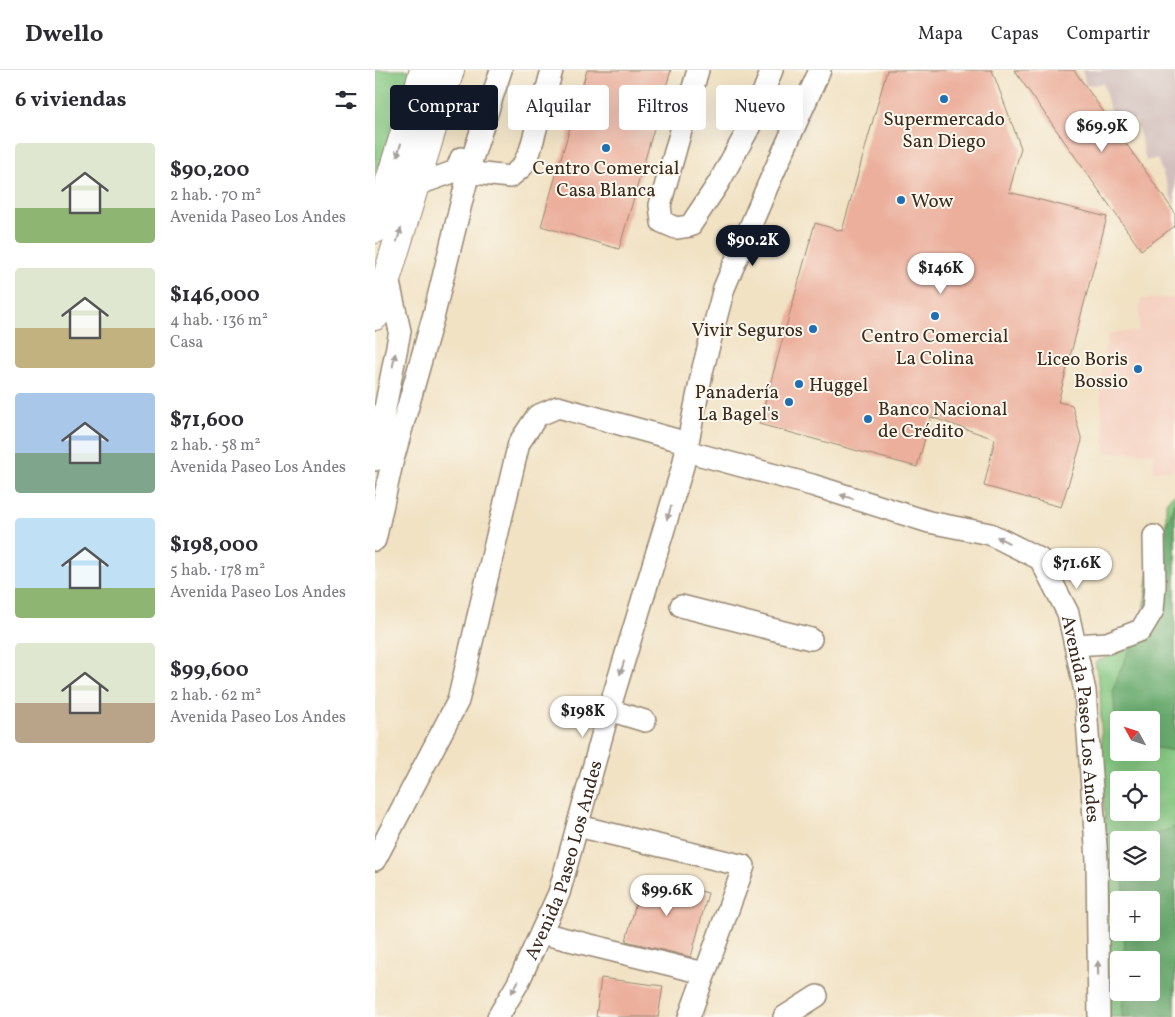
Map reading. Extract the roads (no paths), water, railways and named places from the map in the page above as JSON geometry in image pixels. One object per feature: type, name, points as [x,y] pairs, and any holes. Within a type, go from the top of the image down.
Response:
[{"type":"main road","points":[[375,229],[424,70]]},
{"type":"main road","points":[[375,316],[416,185],[449,70]]},
{"type":"street","points":[[456,171],[491,70]]},
{"type":"street","points":[[375,540],[392,463],[434,314],[472,159],[501,70]]},
{"type":"street","points":[[416,185],[456,171],[510,177],[522,167],[530,151],[552,70]]},
{"type":"street","points":[[698,70],[660,206],[662,222],[676,228],[690,226],[718,184],[749,128],[772,70]]},
{"type":"street","points":[[375,860],[458,701],[519,443],[537,416],[558,407],[686,453],[703,368],[725,288],[767,185],[820,70]]},
{"type":"street","points":[[375,460],[400,330],[387,274]]},
{"type":"street","name":"Avenida Paseo Los Andes","points":[[498,1017],[518,983],[559,893],[609,710],[686,453],[811,485],[929,522],[990,534],[1040,559],[1068,612],[1085,692],[1097,860],[1099,1017]]},
{"type":"street","points":[[1075,645],[1107,644],[1141,630],[1153,610],[1155,586],[1154,536]]},
{"type":"street","points":[[681,606],[811,639]]},
{"type":"street","points":[[609,710],[645,720]]},
{"type":"street","points":[[577,826],[743,866],[689,1017]]},
{"type":"street","points":[[541,932],[704,973]]},
{"type":"street","points":[[784,1017],[817,996]]},
{"type":"place","name":"Supermercado San Diego","points":[[944,99]]},
{"type":"place","name":"Centro Comercial Casa Blanca","points":[[606,148]]},
{"type":"place","name":"Wow","points":[[901,200]]},
{"type":"place","name":"Centro Comercial La Colina","points":[[935,316]]},
{"type":"place","name":"Vivir Seguros","points":[[813,329]]},
{"type":"place","name":"Liceo Boris Bossio","points":[[1138,369]]},
{"type":"place","name":"Huggel","points":[[799,384]]},
{"type":"place","name":"Panadería La Bagel's","points":[[789,402]]},
{"type":"place","name":"Banco Nacional de Crédito","points":[[868,419]]}]
